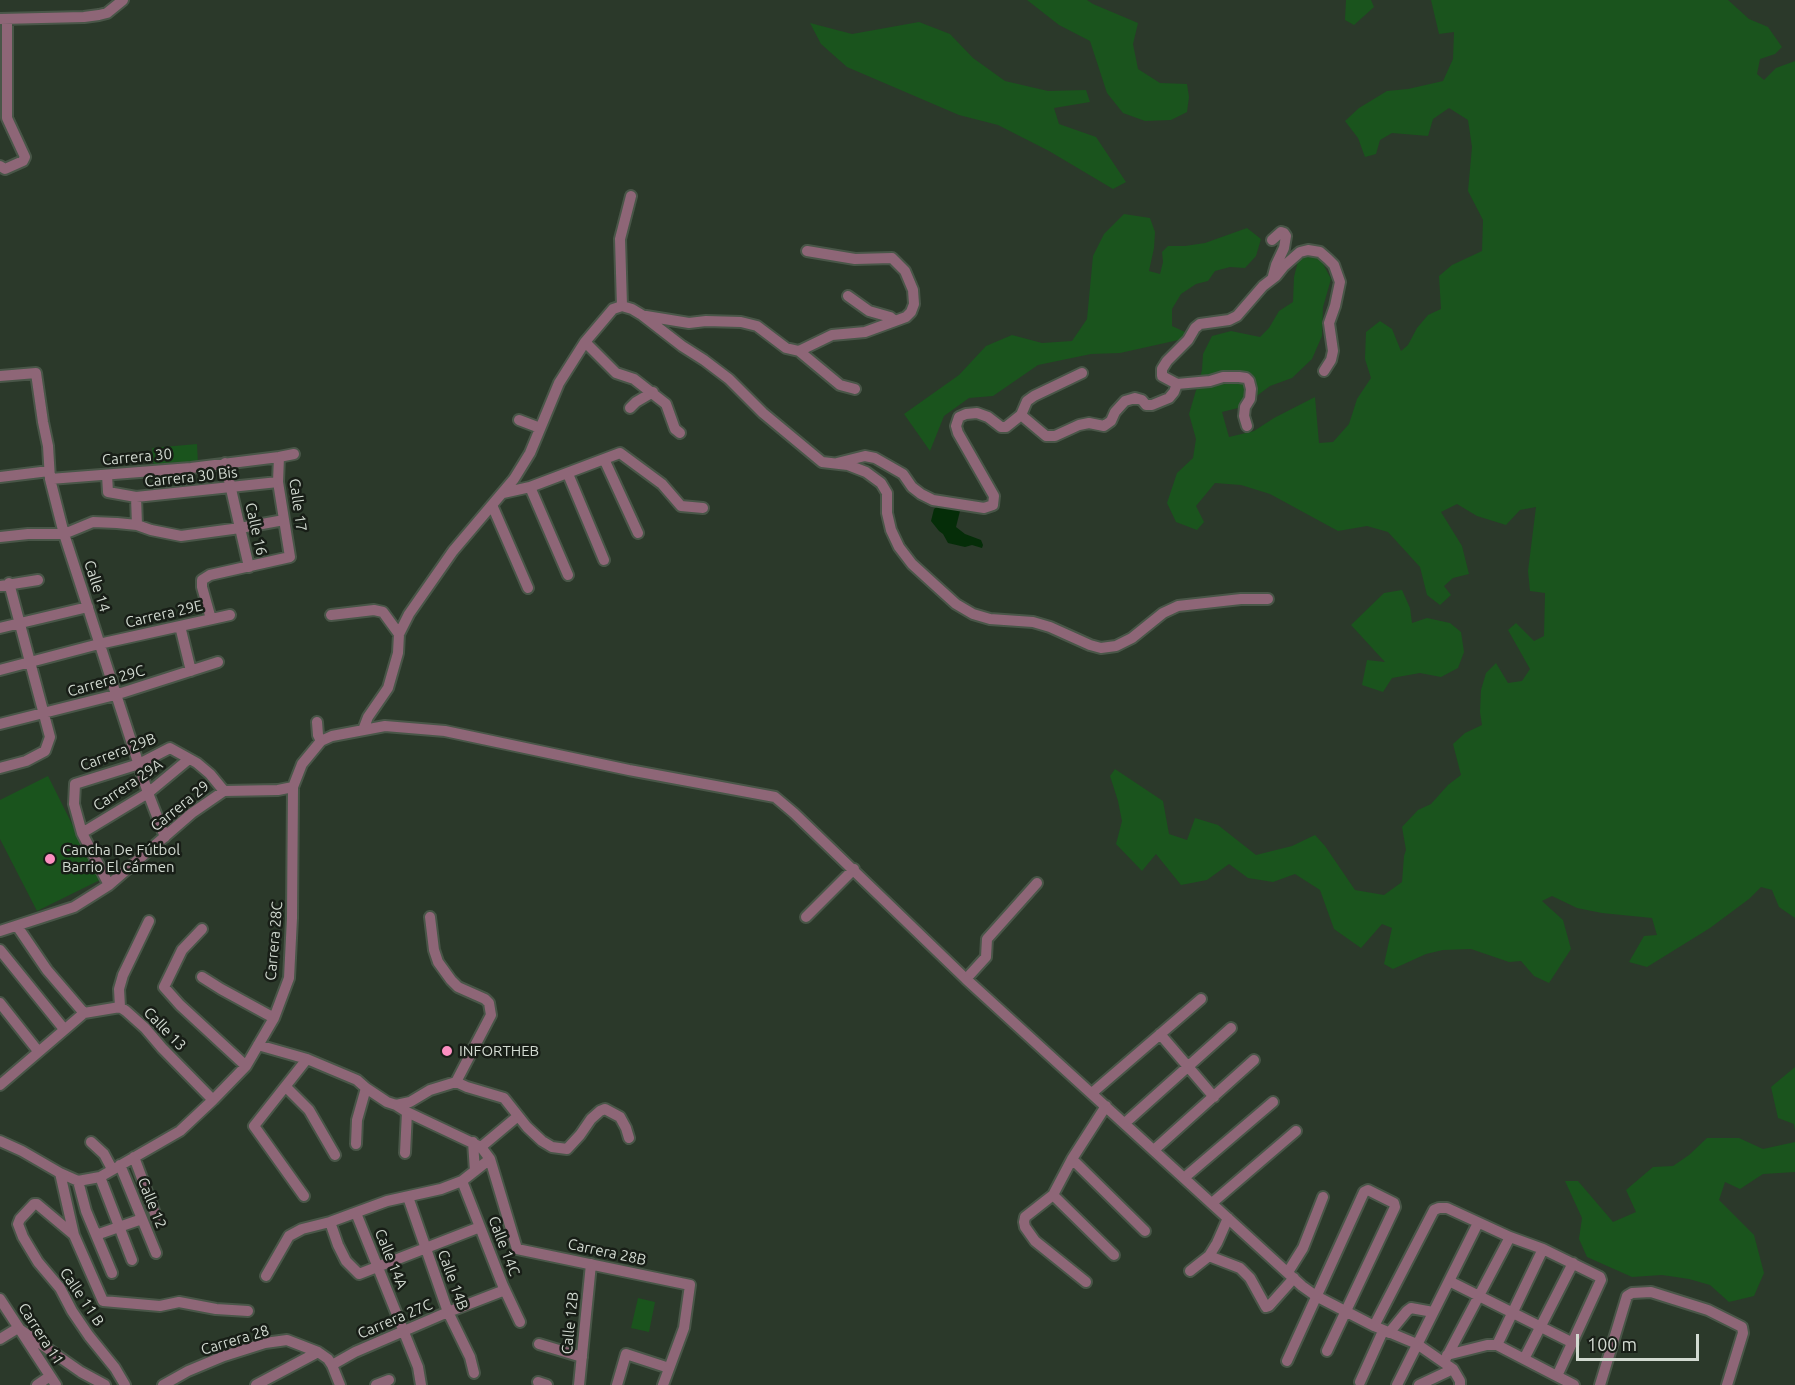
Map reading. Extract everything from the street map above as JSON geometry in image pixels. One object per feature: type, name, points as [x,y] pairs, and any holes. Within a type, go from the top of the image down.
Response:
[{"type":"street","points":[[0,166],[5,169],[23,161],[25,157],[8,118],[3,19],[84,17],[108,13],[123,0]]},
{"type":"street","points":[[622,306],[620,239],[632,196]]},
{"type":"street","points":[[1272,240],[1281,232],[1286,236],[1284,248],[1272,279]]},
{"type":"street","points":[[1247,426],[1244,416],[1251,389],[1246,378],[1223,377],[1210,381],[1177,384],[1162,376],[1162,369],[1188,340],[1195,328],[1200,324],[1229,320],[1237,316],[1263,286],[1300,252],[1308,250],[1320,252],[1334,265],[1340,282],[1329,323],[1333,351],[1331,360],[1324,371]]},
{"type":"street","points":[[799,351],[832,335],[865,332],[906,317],[914,304],[913,290],[905,272],[892,258],[855,259],[807,251]]},
{"type":"street","points":[[848,296],[869,311],[890,317],[895,321]]},
{"type":"street","points":[[363,730],[368,717],[388,688],[398,653],[399,634],[409,614],[453,550],[514,479],[530,453],[559,383],[585,342],[613,309],[622,306],[642,315],[682,346],[705,360],[822,462],[848,465],[866,472],[881,483],[887,493],[887,513],[891,530],[905,555],[956,604],[981,616],[1006,621],[1033,622],[1101,648],[1116,646],[1132,638],[1163,613],[1178,606],[1240,599],[1268,599]]},
{"type":"street","points":[[642,315],[689,323],[741,322],[757,326],[786,348],[799,351],[840,385],[855,390]]},
{"type":"street","points":[[585,342],[616,373],[634,379],[666,404],[675,429],[680,433]]},
{"type":"street","name":"Calle 14","points":[[0,376],[36,373],[48,446],[50,475],[64,534],[148,793],[165,837]]},
{"type":"street","points":[[834,464],[865,456],[875,458],[903,474],[921,494],[933,500],[984,508],[993,505],[994,495],[958,434],[956,426],[959,417],[977,413],[988,417],[1001,427],[1006,427],[1021,415],[1027,401],[1034,396],[1082,373]]},
{"type":"street","points":[[1021,415],[1046,436],[1055,436],[1079,424],[1104,426],[1111,421],[1115,412],[1125,401],[1135,398],[1142,400],[1146,405],[1161,402],[1169,398],[1177,384]]},
{"type":"street","points":[[630,408],[653,392]]},
{"type":"street","points":[[519,420],[540,428]]},
{"type":"street","points":[[503,492],[530,487],[620,453],[662,484],[681,506],[703,508]]},
{"type":"street","name":"Carrera 30","points":[[0,477],[107,475],[225,464],[294,454]]},
{"type":"street","name":"Calle 17","points":[[249,567],[290,556],[278,482],[279,457]]},
{"type":"street","points":[[604,459],[638,533]]},
{"type":"street","name":"Calle 16","points":[[225,464],[249,567]]},
{"type":"street","points":[[568,474],[604,560]]},
{"type":"street","name":"Carrera 30 Bis","points":[[107,475],[108,492],[136,497],[278,482]]},
{"type":"street","points":[[530,487],[568,575]]},
{"type":"street","points":[[136,497],[136,525]]},
{"type":"street","points":[[492,506],[528,588]]},
{"type":"street","points":[[0,537],[64,534],[93,522],[136,525],[181,536],[284,520]]},
{"type":"street","points":[[211,619],[202,580],[210,575],[249,567]]},
{"type":"street","points":[[0,768],[26,761],[45,751],[50,737],[20,624],[5,585],[38,580]]},
{"type":"street","points":[[0,628],[88,607]]},
{"type":"street","points":[[332,615],[375,610],[382,612],[399,634]]},
{"type":"street","name":"Carrera 29E","points":[[0,669],[230,615]]},
{"type":"street","points":[[180,626],[191,671]]},
{"type":"street","name":"Carrera 29C","points":[[0,724],[116,695],[218,662]]},
{"type":"street","points":[[317,722],[321,741],[332,736],[386,726],[445,731],[629,770],[775,797],[854,869],[966,979],[1291,1275],[1316,1296],[1382,1330],[1445,1358],[1460,1381],[1460,1385]]},
{"type":"street","name":"Carrera 28C","points":[[78,1181],[100,1177],[180,1131],[246,1066],[274,1018],[289,978],[293,787],[302,764],[321,741]]},
{"type":"street","name":"Carrera 29B","points":[[82,833],[74,804],[75,784],[139,764],[170,748],[189,759]]},
{"type":"street","points":[[189,759],[210,774],[224,791],[278,790],[293,787]]},
{"type":"street","name":"Carrera 29A","points":[[82,833],[148,793],[189,759]]},
{"type":"street","name":"Carrera 29","points":[[0,931],[75,907],[109,885],[192,813],[224,791]]},
{"type":"street","points":[[82,833],[109,885]]},
{"type":"street","points":[[806,916],[854,869]]},
{"type":"street","points":[[966,979],[986,957],[987,939],[1037,882]]},
{"type":"street","points":[[430,917],[434,950],[438,962],[450,980],[458,987],[485,999],[491,1009],[491,1015],[484,1030],[456,1082]]},
{"type":"street","points":[[120,1007],[119,989],[123,975],[149,921]]},
{"type":"street","points":[[0,1085],[84,1013],[47,970],[17,926]]},
{"type":"street","points":[[202,929],[182,950],[164,987],[180,1005],[246,1066]]},
{"type":"street","points":[[0,950],[64,1029]]},
{"type":"street","points":[[202,976],[274,1018]]},
{"type":"street","points":[[1092,1093],[1201,999]]},
{"type":"street","points":[[0,1003],[38,1052]]},
{"type":"street","name":"Calle 13","points":[[84,1013],[120,1007],[146,1028],[162,1048],[213,1100]]},
{"type":"street","points":[[1125,1123],[1231,1028]]},
{"type":"street","points":[[1160,1034],[1214,1097]]},
{"type":"street","points":[[258,1045],[308,1059],[357,1080],[387,1102],[477,1145],[490,1159],[462,1180],[441,1189],[387,1201],[330,1222],[302,1229],[289,1236],[266,1276]]},
{"type":"street","points":[[304,1196],[254,1126],[308,1059]]},
{"type":"street","points":[[1155,1150],[1254,1060]]},
{"type":"street","points":[[396,1105],[410,1102],[430,1090],[456,1082],[504,1098],[542,1141],[552,1147],[567,1149],[591,1119],[605,1109],[620,1117],[629,1138]]},
{"type":"street","points":[[286,1087],[309,1110],[335,1155]]},
{"type":"street","points":[[356,1144],[357,1120],[366,1088]]},
{"type":"street","points":[[1184,1178],[1273,1102]]},
{"type":"street","points":[[1086,1282],[1035,1241],[1025,1227],[1025,1217],[1053,1195],[1072,1159],[1106,1106]]},
{"type":"street","points":[[405,1153],[407,1112]]},
{"type":"street","points":[[477,1145],[518,1116]]},
{"type":"street","points":[[1212,1203],[1296,1131]]},
{"type":"street","points":[[0,1141],[78,1181],[86,1211],[112,1274]]},
{"type":"street","name":"Calle 12","points":[[91,1142],[116,1167],[156,1253]]},
{"type":"street","points":[[475,1171],[477,1145]]},
{"type":"street","points":[[134,1158],[157,1219]]},
{"type":"street","name":"Carrera 28B","points":[[490,1159],[518,1249],[690,1286],[684,1328],[669,1368]]},
{"type":"street","points":[[1072,1159],[1145,1231]]},
{"type":"street","points":[[60,1173],[74,1235],[103,1301],[160,1306],[179,1302],[216,1309],[248,1311]]},
{"type":"street","points":[[100,1177],[132,1260]]},
{"type":"street","name":"Calle 14C","points":[[462,1180],[520,1322]]},
{"type":"street","points":[[1287,1361],[1365,1192],[1368,1190],[1394,1203],[1395,1207],[1328,1351]]},
{"type":"street","points":[[1053,1195],[1114,1255]]},
{"type":"street","name":"Calle 14B","points":[[408,1197],[447,1312],[470,1357],[474,1372]]},
{"type":"street","points":[[1209,1256],[1240,1268],[1250,1278],[1266,1307],[1269,1306],[1291,1275],[1323,1197]]},
{"type":"street","name":"Calle 11 B","points":[[74,1235],[37,1204],[18,1224],[38,1262],[60,1288],[72,1311],[125,1385]]},
{"type":"street","points":[[1360,1382],[1434,1210],[1447,1208],[1510,1237],[1543,1249],[1600,1277],[1601,1280],[1557,1376]]},
{"type":"street","name":"Calle 14A","points":[[356,1213],[404,1331],[417,1366],[421,1385]]},
{"type":"street","points":[[1190,1271],[1209,1256],[1228,1218]]},
{"type":"street","points":[[96,1235],[142,1219]]},
{"type":"street","points":[[330,1222],[346,1261],[359,1274],[480,1227]]},
{"type":"street","points":[[1397,1385],[1478,1223]]},
{"type":"street","points":[[1445,1358],[1510,1237]]},
{"type":"street","points":[[1497,1345],[1543,1249]]},
{"type":"street","points":[[1524,1359],[1573,1263]]},
{"type":"street","name":"Calle 12B","points":[[579,1385],[591,1264]]},
{"type":"street","points":[[1449,1281],[1573,1343]]},
{"type":"street","name":"Carrera 27C","points":[[332,1365],[355,1352],[447,1312],[505,1290]]},
{"type":"street","points":[[1600,1385],[1627,1296],[1632,1293],[1651,1292],[1708,1310],[1742,1327],[1743,1333],[1727,1385]]},
{"type":"street","name":"Carrera 11","points":[[0,1299],[53,1381]]},
{"type":"street","points":[[1382,1330],[1412,1308],[1433,1312]]},
{"type":"street","points":[[0,1339],[18,1328],[81,1372],[105,1385]]},
{"type":"street","name":"Carrera 28","points":[[163,1385],[188,1371],[224,1356],[265,1343],[287,1341],[318,1352]]},
{"type":"street","points":[[539,1344],[582,1357]]},
{"type":"street","points":[[1445,1358],[1487,1345],[1497,1345],[1574,1385]]},
{"type":"street","points":[[255,1385],[318,1352],[332,1365],[340,1385]]},
{"type":"street","points":[[617,1385],[626,1354],[669,1368],[663,1385]]},
{"type":"street","points":[[1419,1385],[1453,1369]]},
{"type":"street","points":[[376,1385],[389,1380]]},
{"type":"street","points":[[37,1385],[53,1381]]},
{"type":"shaded area","points":[[1027,0],[1087,0],[1138,23],[1133,44],[1138,69],[1160,83],[1187,84],[1189,97],[1187,112],[1171,120],[1145,121],[1123,113],[1107,93],[1090,41],[1059,25]]},
{"type":"shaded area","points":[[1346,0],[1371,0],[1374,7],[1354,25],[1345,20]]},
{"type":"shaded area","points":[[1431,0],[1728,0],[1749,19],[1768,27],[1782,47],[1775,54],[1760,59],[1757,74],[1764,80],[1776,68],[1795,61],[1795,918],[1779,907],[1772,890],[1761,887],[1749,899],[1710,928],[1647,967],[1629,962],[1644,936],[1657,935],[1652,918],[1577,908],[1552,896],[1542,901],[1563,920],[1571,949],[1549,983],[1534,976],[1521,961],[1509,962],[1471,949],[1443,950],[1426,954],[1393,969],[1384,964],[1392,928],[1382,924],[1361,948],[1334,929],[1320,890],[1295,874],[1273,882],[1248,878],[1229,864],[1207,880],[1181,885],[1156,854],[1142,871],[1116,844],[1122,821],[1110,776],[1115,769],[1163,801],[1169,834],[1187,840],[1195,818],[1218,825],[1256,855],[1292,846],[1315,835],[1355,890],[1384,895],[1402,882],[1406,850],[1402,827],[1418,810],[1431,804],[1448,785],[1461,775],[1453,744],[1465,733],[1482,725],[1481,690],[1486,673],[1496,663],[1508,683],[1522,681],[1530,669],[1508,630],[1516,623],[1534,641],[1544,636],[1545,593],[1530,591],[1528,571],[1536,507],[1520,510],[1506,525],[1477,516],[1457,504],[1441,512],[1462,546],[1469,574],[1453,578],[1444,586],[1451,595],[1440,605],[1427,595],[1420,567],[1388,532],[1367,526],[1338,531],[1270,494],[1241,485],[1215,483],[1196,506],[1204,522],[1197,530],[1176,522],[1167,503],[1177,473],[1193,458],[1196,439],[1189,414],[1202,370],[1203,354],[1212,336],[1231,331],[1260,337],[1269,328],[1279,311],[1293,302],[1294,277],[1299,257],[1318,254],[1331,279],[1323,307],[1322,336],[1312,359],[1292,378],[1270,386],[1242,407],[1222,412],[1229,437],[1254,431],[1315,397],[1319,443],[1333,442],[1349,424],[1357,399],[1371,378],[1365,359],[1366,332],[1380,321],[1392,329],[1401,351],[1408,345],[1417,328],[1428,315],[1441,309],[1439,276],[1452,265],[1482,251],[1483,220],[1468,191],[1472,147],[1468,120],[1449,108],[1433,119],[1428,136],[1392,133],[1380,140],[1376,154],[1365,157],[1358,138],[1345,121],[1359,108],[1387,91],[1443,81],[1453,59],[1454,32],[1439,34]]},
{"type":"shaded area","points":[[919,22],[950,34],[973,58],[1005,81],[1048,91],[1086,90],[1090,102],[1054,108],[1059,124],[1096,137],[1126,182],[1113,189],[1049,151],[998,125],[959,115],[847,67],[821,44],[810,23],[852,34]]},
{"type":"shaded area","points":[[1124,214],[1150,218],[1155,232],[1149,271],[1160,274],[1163,262],[1162,252],[1168,246],[1205,243],[1247,228],[1261,239],[1256,256],[1245,268],[1230,267],[1215,271],[1208,281],[1196,284],[1181,294],[1172,309],[1172,326],[1185,332],[1183,339],[1120,353],[1091,354],[1038,365],[993,396],[969,398],[944,416],[930,451],[904,414],[959,375],[986,346],[1012,335],[1042,343],[1072,341],[1087,319],[1093,256],[1104,234]]},
{"type":"shaded area","points":[[197,444],[198,464],[154,468],[152,448]]},
{"type":"shaded area","points":[[938,506],[961,507],[956,527],[965,534],[981,540],[982,548],[948,543],[931,521],[934,509]]},
{"type":"shaded area","points":[[1402,590],[1410,608],[1412,623],[1427,618],[1450,623],[1461,632],[1464,652],[1458,668],[1441,677],[1420,673],[1392,678],[1383,692],[1362,685],[1367,660],[1385,662],[1351,625],[1384,593]]},
{"type":"shaded area","name":"Cancha De Fútbol Barrio El Cármen","points":[[48,776],[100,880],[37,911],[0,839],[0,800]]},
{"type":"shaded area","points":[[1795,1067],[1795,1131],[1794,1124],[1778,1118],[1771,1087]]},
{"type":"shaded area","points":[[1707,1138],[1739,1138],[1763,1149],[1795,1142],[1795,1172],[1763,1174],[1740,1189],[1725,1182],[1719,1200],[1754,1235],[1764,1273],[1754,1296],[1729,1302],[1710,1285],[1662,1275],[1632,1277],[1587,1257],[1579,1239],[1582,1218],[1565,1181],[1578,1181],[1613,1222],[1636,1212],[1626,1190],[1653,1167],[1673,1166]]},
{"type":"shaded area","points":[[638,1298],[655,1302],[649,1332],[631,1328]]},
{"type":"place","name":"Cancha De Fútbol Barrio El Cármen","points":[[50,859]]},
{"type":"place","name":"INFORTHEB","points":[[447,1051]]}]
